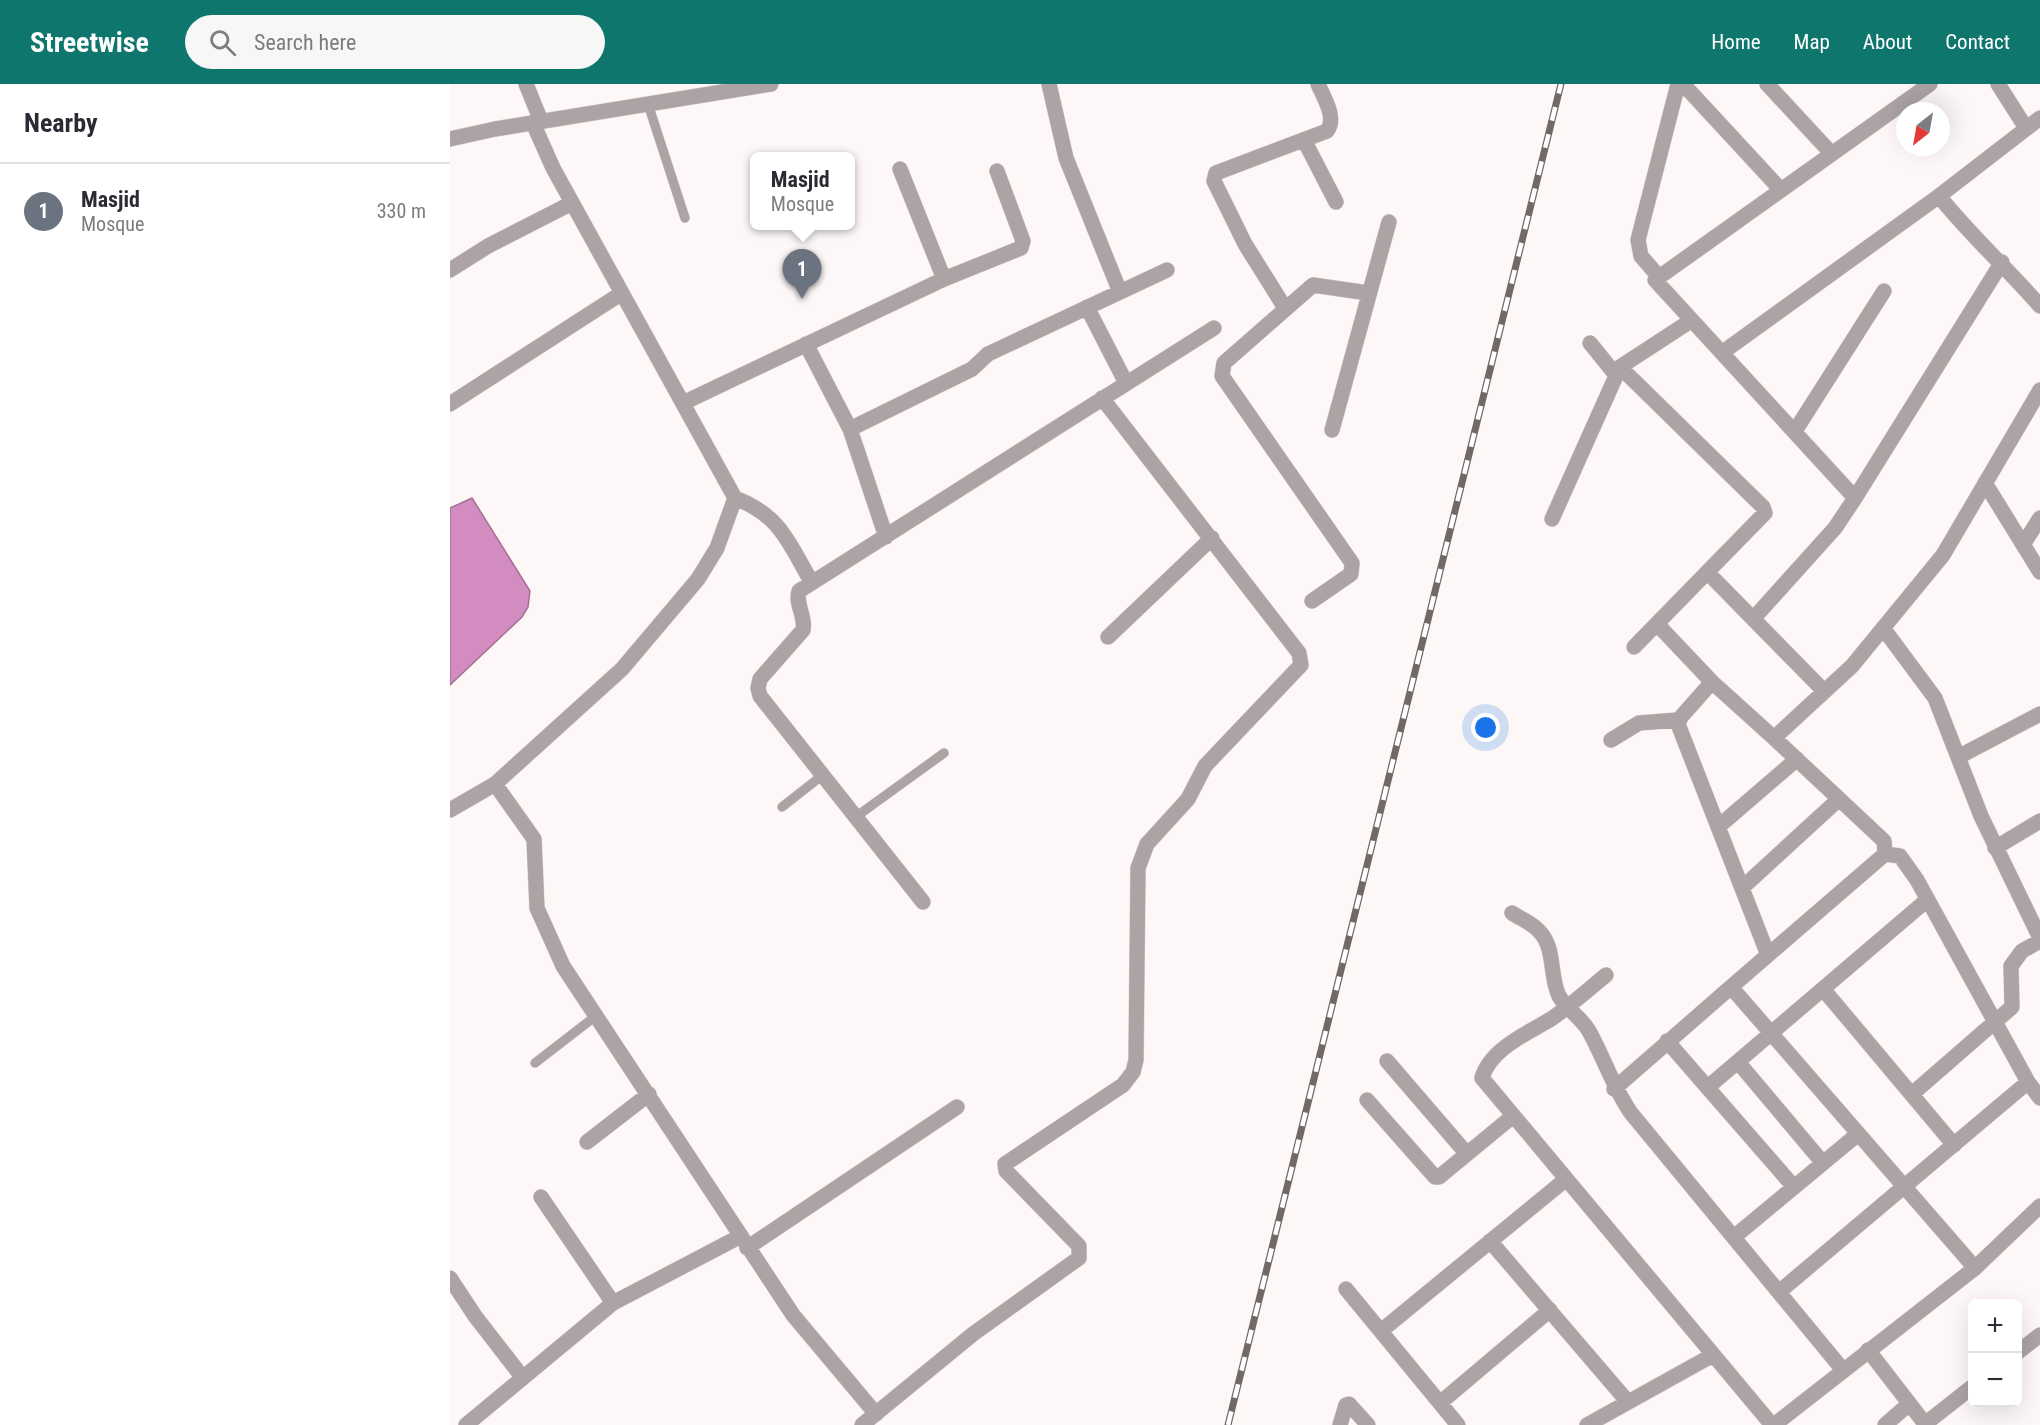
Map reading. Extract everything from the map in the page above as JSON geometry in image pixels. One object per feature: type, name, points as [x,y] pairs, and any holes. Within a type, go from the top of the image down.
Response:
[{"type":"street","points":[[526,84],[537,122],[572,203],[735,498],[756,506],[778,524],[812,582]]},
{"type":"street","points":[[450,139],[537,122],[771,84]]},
{"type":"street","points":[[1049,84],[1066,158],[1120,292]]},
{"type":"street","points":[[1285,308],[1245,244],[1214,181],[1214,176],[1216,173],[1327,131],[1332,118],[1318,84]]},
{"type":"street","points":[[1680,84],[1781,190]]},
{"type":"street","points":[[1659,278],[1641,256],[1638,240],[1680,84]]},
{"type":"street","points":[[1767,84],[1832,154]]},
{"type":"street","points":[[1855,498],[1655,280],[1930,84]]},
{"type":"street","points":[[1998,84],[2026,128]]},
{"type":"street","points":[[1723,352],[1939,196],[2040,118]]},
{"type":"street","points":[[1304,140],[1336,202]]},
{"type":"street","points":[[900,169],[944,279]]},
{"type":"street","points":[[683,403],[944,279],[1021,248],[1023,241],[997,171]]},
{"type":"street","points":[[1939,196],[1956,218],[2002,262],[2040,306]]},
{"type":"street","points":[[450,270],[488,246],[572,203]]},
{"type":"street","points":[[1332,430],[1389,222]]},
{"type":"street","points":[[1753,619],[1835,528],[2002,262]]},
{"type":"street","points":[[850,429],[972,369],[988,354],[1167,270]]},
{"type":"street","points":[[1312,601],[1351,574],[1352,563],[1222,376],[1221,369],[1224,363],[1313,285],[1368,293]]},
{"type":"street","points":[[1795,431],[1884,291]]},
{"type":"street","points":[[450,404],[622,293]]},
{"type":"street","points":[[1087,308],[1126,383]]},
{"type":"street","points":[[1552,519],[1617,371],[1692,320]]},
{"type":"street","points":[[923,902],[760,696],[758,688],[760,680],[803,630],[805,623],[798,596],[799,591],[1214,328]]},
{"type":"street","points":[[1590,343],[1763,507],[1763,518],[1634,647]]},
{"type":"street","points":[[806,344],[850,429],[886,537]]},
{"type":"street","points":[[1774,738],[1852,666],[1943,555],[2040,390]]},
{"type":"street","points":[[862,1425],[973,1334],[1079,1258],[1079,1246],[1006,1171],[1005,1164],[1123,1085],[1133,1072],[1136,1060],[1138,868],[1141,856],[1147,844],[1188,799],[1205,766],[1301,665],[1299,653],[1102,398]]},
{"type":"street","points":[[1985,483],[2040,572]]},
{"type":"street","points":[[450,810],[495,784],[622,669],[698,579],[717,548],[735,498]]},
{"type":"street","points":[[2024,543],[2040,518]]},
{"type":"street","points":[[1108,638],[1212,538]]},
{"type":"street","points":[[1708,573],[1824,692]]},
{"type":"street","points":[[1657,624],[1712,682],[1884,841],[1885,854]]},
{"type":"street","points":[[1883,628],[1935,698],[1995,848],[2040,940],[2014,958],[2011,966],[2013,1002],[1994,1022],[1912,1094]]},
{"type":"street","points":[[1611,740],[1639,723],[1678,720],[1712,682]]},
{"type":"street","points":[[1959,757],[2040,714]]},
{"type":"street","points":[[1678,720],[1768,955]]},
{"type":"street","points":[[1718,827],[1797,759]]},
{"type":"street","points":[[495,784],[534,839],[537,908],[562,966],[597,1015],[743,1243],[793,1315],[876,1414]]},
{"type":"street","points":[[1742,888],[1839,799]]},
{"type":"street","points":[[1995,848],[2040,821]]},
{"type":"street","points":[[1614,1089],[1885,854],[1900,856],[1927,900],[2028,1082],[2040,1098]]},
{"type":"street","points":[[1708,1087],[1927,900]]},
{"type":"street","points":[[1512,913],[1544,937],[1549,947],[1554,984],[1567,1007],[1590,1032],[1614,1089],[1631,1113],[1843,1370]]},
{"type":"street","points":[[1606,975],[1567,1007],[1515,1039],[1482,1077],[1565,1180],[1773,1425],[1975,1268],[2040,1206]]},
{"type":"street","points":[[1731,987],[1975,1268]]},
{"type":"street","points":[[1823,989],[1954,1145]]},
{"type":"street","points":[[1667,1041],[1794,1187]]},
{"type":"street","points":[[1387,1062],[1467,1154]]},
{"type":"street","points":[[1738,1062],[1823,1163]]},
{"type":"street","points":[[1779,1292],[2028,1082]]},
{"type":"street","points":[[587,1142],[649,1094]]},
{"type":"street","points":[[1367,1100],[1430,1176],[1439,1177],[1513,1116]]},
{"type":"street","points":[[466,1425],[613,1303],[743,1243],[957,1107]]},
{"type":"street","points":[[1734,1237],[1858,1134]]},
{"type":"street","points":[[1381,1331],[1565,1180]]},
{"type":"street","points":[[542,1197],[613,1303]]},
{"type":"street","points":[[1490,1241],[1628,1402]]},
{"type":"street","points":[[450,1278],[475,1316],[523,1378]]},
{"type":"street","points":[[1346,1289],[1458,1425]]},
{"type":"street","points":[[1440,1403],[1550,1310]]},
{"type":"street","points":[[2022,1350],[2040,1335]]},
{"type":"street","points":[[1868,1350],[1925,1424],[1968,1390]]},
{"type":"street","points":[[1587,1425],[1713,1355]]},
{"type":"street","points":[[1340,1425],[1348,1404],[1368,1425]]},
{"type":"street","points":[[1885,1425],[1909,1404]]},
{"type":"lane","points":[[648,104],[685,218]]},
{"type":"lane","points":[[857,816],[944,753]]},
{"type":"lane","points":[[782,807],[824,774]]},
{"type":"lane","points":[[535,1063],[597,1015]]},
{"type":"shaded area","points":[[472,498],[530,591],[528,607],[522,617],[450,685],[450,508]]},
{"type":"railway","points":[[1228,1425],[1561,84]]},
{"type":"place","name":"Masjid","points":[[802,299]]}]
